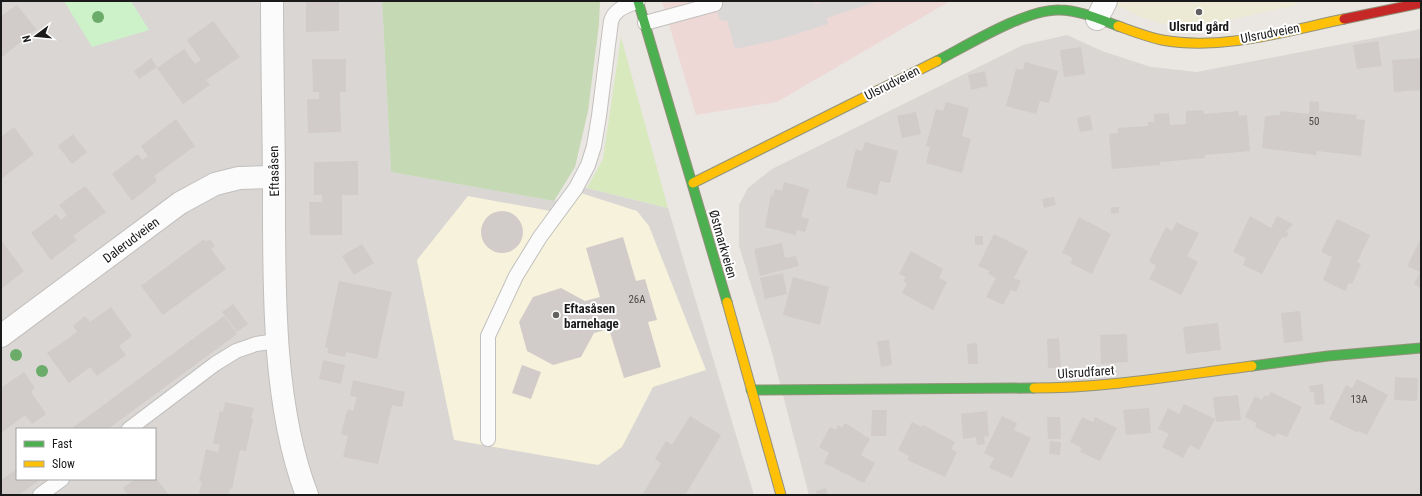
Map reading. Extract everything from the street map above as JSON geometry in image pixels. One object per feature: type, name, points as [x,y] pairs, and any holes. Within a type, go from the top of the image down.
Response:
[{"type":"street","name":"Eftasåsen","points":[[272,1],[277,341],[286,413],[294,455],[307,495]]},
{"type":"street","name":"Østmarkveien","points":[[638,1],[693,183],[781,495]]},
{"type":"street","name":"Ulsrudveien","points":[[693,183],[1031,14],[1059,10],[1075,12],[1102,10],[1159,40],[1181,44],[1221,42],[1382,6],[1421,3]]},
{"type":"street","name":"Dalerudveien","points":[[1,336],[180,203],[216,184],[239,178],[274,177]]},
{"type":"street","name":"Ulsrudfaret","points":[[751,390],[1062,388],[1117,384],[1336,356],[1421,348]]},
{"type":"lane","points":[[488,439],[488,336],[516,276],[540,237],[576,188],[588,165],[594,146],[599,116],[611,21],[614,14],[620,8],[638,1]]},
{"type":"lane","points":[[645,23],[715,4]]},
{"type":"lane","points":[[130,428],[215,364],[236,351],[256,344],[277,341]]},
{"type":"lane","points":[[40,495],[61,480]]},
{"type":"shaded area","points":[[1,1],[382,1],[391,172],[554,201],[587,188],[668,208],[754,495],[1,495]]},
{"type":"shaded area","points":[[662,1],[950,1],[777,102],[696,115]]},
{"type":"shaded area","points":[[714,1],[814,1],[815,4],[826,1],[879,1],[827,18],[828,24],[781,39],[735,49],[727,21],[720,20]]},
{"type":"shaded area","name":"Ulsrud gård","points":[[1119,1],[1296,1],[1297,5],[1212,24],[1171,26],[1143,18],[1117,5]]},
{"type":"shaded area","points":[[1421,29],[1421,495],[809,495],[771,349],[739,246],[739,205],[748,188],[772,169],[1023,45],[1067,35],[1102,51],[1151,67],[1197,72]]},
{"type":"shaded area","name":"Eftasåsen barnehage","points":[[581,193],[637,211],[649,226],[706,370],[653,387],[622,447],[598,465],[454,440],[417,260],[468,196],[567,214]]},
{"type":"green space","points":[[64,1],[131,1],[149,30],[92,47]]},
{"type":"green space","points":[[382,1],[600,1],[599,24],[588,111],[575,167],[554,201],[391,172]]},
{"type":"green space","points":[[621,37],[668,208],[587,188],[603,159]]},
{"type":"building","points":[[306,1],[339,1],[339,31],[306,32]]},
{"type":"building","points":[[17,5],[36,29],[1,58],[1,16]]},
{"type":"building","points":[[213,21],[240,57],[206,80],[210,85],[183,104],[157,68],[184,49],[195,64],[201,60],[187,40]]},
{"type":"building","points":[[1378,41],[1382,66],[1357,69],[1353,45]]},
{"type":"building","points":[[1081,47],[1085,74],[1064,77],[1060,50]]},
{"type":"building","points":[[151,58],[157,67],[139,79],[134,71]]},
{"type":"building","points":[[1421,58],[1421,90],[1394,92],[1392,60]]},
{"type":"building","points":[[312,59],[346,59],[346,92],[340,92],[341,132],[308,133],[307,99],[319,99],[319,92],[313,92]]},
{"type":"building","points":[[1025,62],[1058,71],[1049,103],[1040,101],[1036,114],[1006,106],[1016,69],[1023,70]]},
{"type":"building","points":[[985,71],[988,86],[971,90],[968,75]]},
{"type":"building","points":[[1310,101],[1319,102],[1319,111],[1357,115],[1356,119],[1365,120],[1361,156],[1317,151],[1316,155],[1262,148],[1265,116],[1280,115],[1281,111],[1309,114]]},
{"type":"building","points":[[946,102],[969,108],[962,136],[971,139],[962,173],[926,163],[930,147],[926,146],[936,109],[943,111]]},
{"type":"building","points":[[1203,110],[1204,114],[1238,111],[1239,116],[1247,115],[1250,151],[1205,155],[1205,158],[1160,162],[1160,165],[1112,169],[1109,134],[1118,133],[1118,128],[1148,126],[1148,122],[1154,122],[1154,114],[1169,113],[1170,125],[1186,124],[1186,111]]},
{"type":"building","points":[[916,112],[921,134],[902,138],[897,116]]},
{"type":"building","points":[[1090,115],[1093,130],[1080,132],[1077,118]]},
{"type":"building","points":[[176,119],[195,146],[154,176],[157,181],[132,201],[112,174],[138,154],[142,160],[148,156],[141,146]]},
{"type":"building","points":[[14,127],[34,154],[1,179],[1,137]]},
{"type":"building","points":[[73,134],[87,152],[72,164],[58,146]]},
{"type":"building","points":[[865,142],[898,151],[890,183],[880,181],[877,195],[846,187],[856,149],[862,151]]},
{"type":"building","points":[[358,161],[358,195],[342,195],[342,235],[310,235],[309,202],[322,202],[322,195],[314,195],[314,162]]},
{"type":"building","points":[[784,182],[809,189],[801,217],[809,219],[805,232],[797,230],[796,235],[765,227],[771,195],[773,196],[775,189],[782,191]]},
{"type":"building","points":[[85,186],[106,212],[73,236],[77,240],[51,260],[31,233],[56,214],[61,220],[67,215],[59,205]]},
{"type":"building","points":[[1054,197],[1056,205],[1044,208],[1042,199]]},
{"type":"building","points":[[1111,207],[1119,207],[1119,213],[1111,214]]},
{"type":"building","points":[[498,211],[506,211],[514,214],[520,220],[523,232],[520,244],[514,250],[506,253],[498,253],[490,250],[484,244],[481,236],[481,228],[484,220],[490,214]]},
{"type":"building","points":[[1250,216],[1271,228],[1277,216],[1293,224],[1286,232],[1289,233],[1286,238],[1282,237],[1262,274],[1243,265],[1246,258],[1233,252]]},
{"type":"building","points":[[1079,217],[1111,234],[1092,274],[1070,263],[1073,258],[1062,253]]},
{"type":"building","points":[[1337,219],[1370,235],[1357,262],[1361,264],[1352,284],[1349,283],[1345,291],[1323,280],[1332,257],[1321,252]]},
{"type":"building","points":[[1176,222],[1199,233],[1187,256],[1198,262],[1181,295],[1149,279],[1156,266],[1149,261],[1166,227],[1172,231]]},
{"type":"building","points":[[994,234],[1028,251],[1014,278],[1021,281],[1016,292],[1011,290],[1003,305],[986,297],[996,278],[988,274],[990,271],[978,266]]},
{"type":"building","points":[[975,236],[983,236],[983,245],[975,245]]},
{"type":"building","points":[[623,237],[636,281],[645,279],[657,320],[648,322],[661,367],[624,378],[609,329],[594,333],[581,357],[553,365],[527,351],[519,322],[533,297],[561,288],[585,301],[600,297],[586,248]]},
{"type":"building","points":[[1421,238],[1421,288],[1414,284],[1420,272],[1407,266]]},
{"type":"building","points":[[204,239],[206,242],[210,239],[215,246],[211,249],[226,269],[163,315],[141,286]]},
{"type":"building","points":[[1,240],[24,271],[1,289]]},
{"type":"building","points":[[782,243],[785,258],[796,256],[799,266],[760,276],[754,249]]},
{"type":"building","points":[[362,244],[374,263],[354,275],[342,256]]},
{"type":"building","points":[[911,251],[943,269],[939,278],[947,282],[933,310],[902,293],[907,283],[903,281],[906,277],[899,274]]},
{"type":"building","points":[[783,273],[787,294],[765,299],[760,278]]},
{"type":"building","points":[[793,277],[829,287],[820,325],[783,315]]},
{"type":"building","points":[[339,281],[392,292],[377,359],[346,352],[345,357],[327,353],[328,348],[325,347]]},
{"type":"building","points":[[233,304],[248,324],[237,332],[222,312]]},
{"type":"building","points":[[111,307],[132,336],[119,346],[126,355],[97,376],[90,367],[69,383],[47,353],[77,332],[73,326],[85,316],[90,322]]},
{"type":"building","points":[[1300,311],[1303,341],[1284,343],[1281,313]]},
{"type":"building","points":[[224,316],[237,334],[109,428],[72,428]]},
{"type":"building","points":[[1218,323],[1221,350],[1186,354],[1183,327]]},
{"type":"building","points":[[1127,334],[1128,362],[1101,364],[1100,335]]},
{"type":"building","points":[[1059,338],[1061,368],[1048,368],[1047,339]]},
{"type":"building","points":[[889,340],[892,365],[881,367],[877,341]]},
{"type":"building","points":[[977,343],[978,364],[968,364],[967,344]]},
{"type":"building","points":[[323,360],[345,365],[341,384],[319,379]]},
{"type":"building","points":[[522,365],[541,372],[531,399],[512,393]]},
{"type":"building","points":[[24,372],[35,388],[31,392],[46,414],[32,424],[25,415],[1,433],[1,388]]},
{"type":"building","points":[[1395,377],[1418,378],[1417,401],[1394,400]]},
{"type":"building","points":[[1357,379],[1388,395],[1367,435],[1359,431],[1358,433],[1329,419],[1346,385],[1352,388]]},
{"type":"building","points":[[353,380],[405,392],[402,407],[392,405],[378,464],[343,457],[348,436],[341,434],[348,409],[353,411],[357,397],[350,396]]},
{"type":"building","points":[[1323,384],[1325,404],[1315,405],[1314,392],[1310,392],[1309,386]]},
{"type":"building","points":[[1271,392],[1302,407],[1287,437],[1277,433],[1275,437],[1255,427],[1257,423],[1245,417],[1255,396],[1262,400],[1265,395],[1268,397]]},
{"type":"building","points":[[1238,395],[1241,420],[1216,422],[1213,397]]},
{"type":"building","points":[[225,402],[254,408],[246,451],[240,450],[232,489],[230,488],[228,495],[199,494],[202,482],[199,481],[206,449],[218,452],[220,445],[213,443],[220,411],[223,412]]},
{"type":"building","points":[[1184,404],[1215,419],[1199,450],[1190,445],[1183,458],[1162,447],[1169,434],[1158,429],[1168,408],[1179,414]]},
{"type":"building","points":[[1149,408],[1151,433],[1126,435],[1123,410]]},
{"type":"building","points":[[872,410],[887,410],[886,436],[871,436]]},
{"type":"building","points":[[987,411],[989,436],[984,437],[985,444],[977,445],[976,437],[963,439],[961,414]]},
{"type":"building","points":[[690,416],[721,435],[685,495],[643,494],[661,463],[655,459],[666,441],[672,445]]},
{"type":"building","points":[[1002,416],[1017,423],[1014,430],[1031,438],[1012,478],[989,468],[994,458],[984,453]]},
{"type":"building","points":[[1047,417],[1060,417],[1061,439],[1048,439]]},
{"type":"building","points":[[1082,417],[1093,422],[1095,417],[1117,428],[1100,461],[1080,452],[1082,448],[1070,442]]},
{"type":"building","points":[[912,422],[922,427],[923,425],[955,442],[951,449],[957,452],[945,477],[907,460],[909,456],[898,450]]},
{"type":"building","points":[[845,423],[870,439],[861,455],[875,463],[864,483],[824,463],[829,453],[819,447],[830,427],[836,430],[838,425],[842,428]]},
{"type":"building","points":[[1050,441],[1061,442],[1060,455],[1049,454]]},
{"type":"building","points":[[16,470],[16,480],[40,480],[19,495],[1,495],[1,480]]},
{"type":"building","points":[[156,478],[169,495],[128,495],[123,488],[134,480],[156,480]]},
{"type":"building","points":[[826,488],[828,495],[817,495],[816,491]]},
{"type":"traffic: fast","points":[[638,1],[727,302]]},
{"type":"traffic: fast","points":[[937,61],[1014,21],[1046,11],[1066,10],[1089,15],[1118,26]]},
{"type":"traffic: fast","points":[[1252,366],[1328,356],[1421,348]]},
{"type":"traffic: fast","points":[[751,390],[1034,388]]},
{"type":"traffic: slow","points":[[1118,26],[1145,36],[1162,40],[1185,43],[1208,43],[1277,34],[1344,19]]},
{"type":"traffic: slow","points":[[693,183],[937,61]]},
{"type":"traffic: slow","points":[[727,302],[781,495]]},
{"type":"traffic: slow","points":[[1034,388],[1089,386],[1252,366]]},
{"type":"traffic: jam","points":[[1344,19],[1421,3]]},
{"type":"place","name":"Ulsrud gård","points":[[1199,12]]},
{"type":"place","name":"Eftasåsen barnehage","points":[[556,315]]}]
